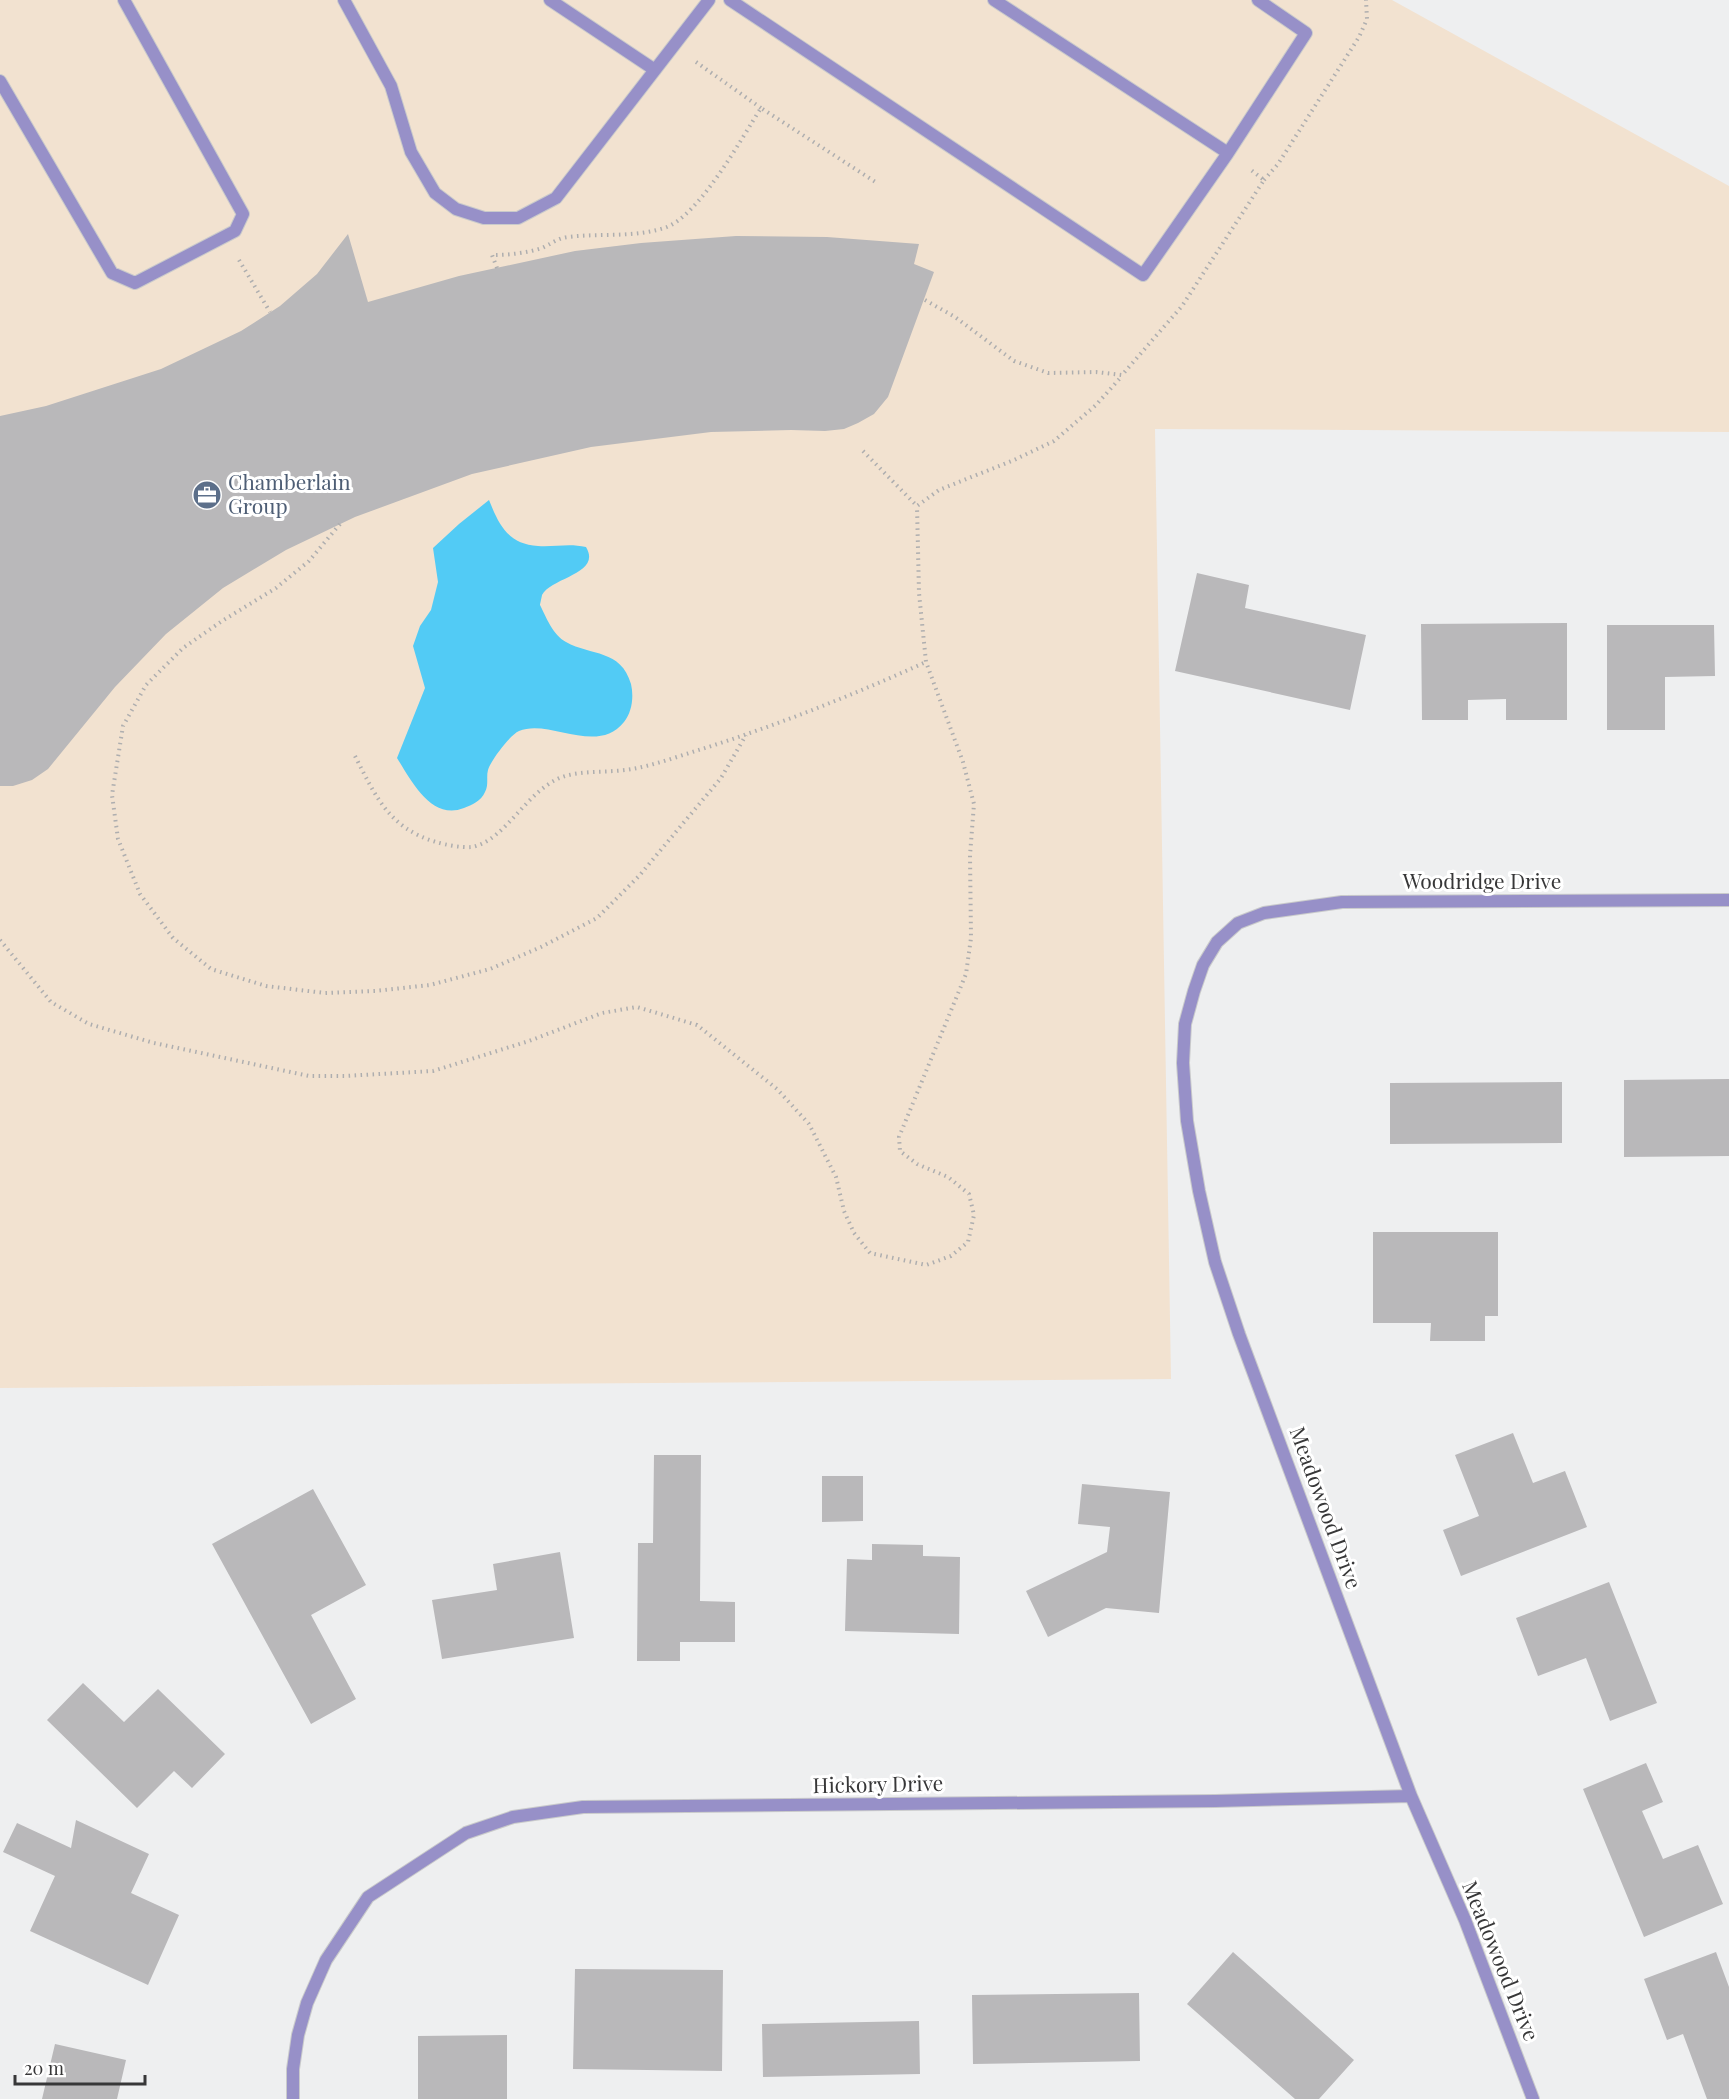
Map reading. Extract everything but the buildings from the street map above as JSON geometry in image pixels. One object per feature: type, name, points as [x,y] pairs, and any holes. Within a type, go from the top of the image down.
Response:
[{"type":"street","points":[[0,81],[112,273],[135,283],[235,231],[243,214],[124,0]]},
{"type":"street","points":[[344,0],[391,86],[411,152],[435,193],[456,209],[484,218],[518,218],[556,198],[709,0]]},
{"type":"street","points":[[550,0],[656,70]]},
{"type":"street","points":[[730,0],[1143,275],[1228,153],[1306,33],[1258,0]]},
{"type":"street","points":[[994,0],[1228,153]]},
{"type":"street","name":"Woodridge Drive","points":[[1238,923],[1264,913],[1342,902],[1729,900]]},
{"type":"street","name":"Meadowood Drive","points":[[1238,923],[1217,942],[1203,965],[1185,1024],[1183,1063],[1187,1121],[1199,1191],[1215,1262],[1239,1334],[1411,1796],[1465,1920],[1533,2099]]},
{"type":"street","name":"Hickory Drive","points":[[293,2099],[293,2069],[298,2035],[307,2003],[326,1960],[368,1897],[466,1833],[513,1817],[583,1807],[1215,1801],[1411,1796]]},
{"type":"path","points":[[1264,180],[1278,164],[1359,37],[1367,20],[1366,0]]},
{"type":"path","points":[[673,47],[761,108],[877,183]]},
{"type":"path","points":[[497,268],[492,255],[512,255],[542,248],[563,238],[638,234],[666,228],[685,215],[704,195],[761,108]]},
{"type":"path","points":[[225,236],[270,312]]},
{"type":"path","points":[[917,506],[939,490],[1054,441],[1096,405],[1122,375]]},
{"type":"path","points":[[0,940],[51,1002],[89,1024],[154,1043],[309,1076],[433,1071],[530,1041],[602,1013],[637,1007],[697,1025],[777,1089],[809,1124],[836,1177],[844,1211],[854,1233],[870,1253],[898,1261],[926,1265],[951,1256],[968,1242],[974,1215],[969,1194],[948,1177],[917,1164],[900,1151],[899,1137],[966,974],[971,938],[970,855],[974,804],[963,762],[926,663],[919,593],[917,506],[863,451]]},
{"type":"path","points":[[340,524],[309,561],[276,588],[183,648],[146,685],[123,726],[112,795],[118,838],[140,894],[173,938],[211,969],[266,986],[325,993],[375,991],[430,985],[490,969],[541,948],[597,918],[639,876],[721,778],[746,735]]},
{"type":"path","points":[[355,756],[379,801],[397,821],[417,836],[444,844],[472,847],[494,836],[538,790],[564,777],[632,769],[746,735],[926,663]]},
{"type":"shaded area","points":[[0,0],[1392,0],[1729,186],[1729,432],[1155,429],[1171,1379],[0,1388]]},
{"type":"water","points":[[489,500],[506,532],[519,541],[538,546],[586,547],[589,556],[587,563],[582,569],[547,589],[542,595],[540,605],[550,625],[561,639],[604,655],[620,665],[631,684],[632,704],[624,722],[613,732],[600,736],[531,728],[515,733],[493,760],[488,770],[486,789],[481,798],[464,808],[442,809],[423,796],[397,758],[425,688],[413,646],[420,626],[431,610],[438,582],[433,548]]},
{"type":"place","name":"Chamberlain Group","points":[[207,495]]}]
